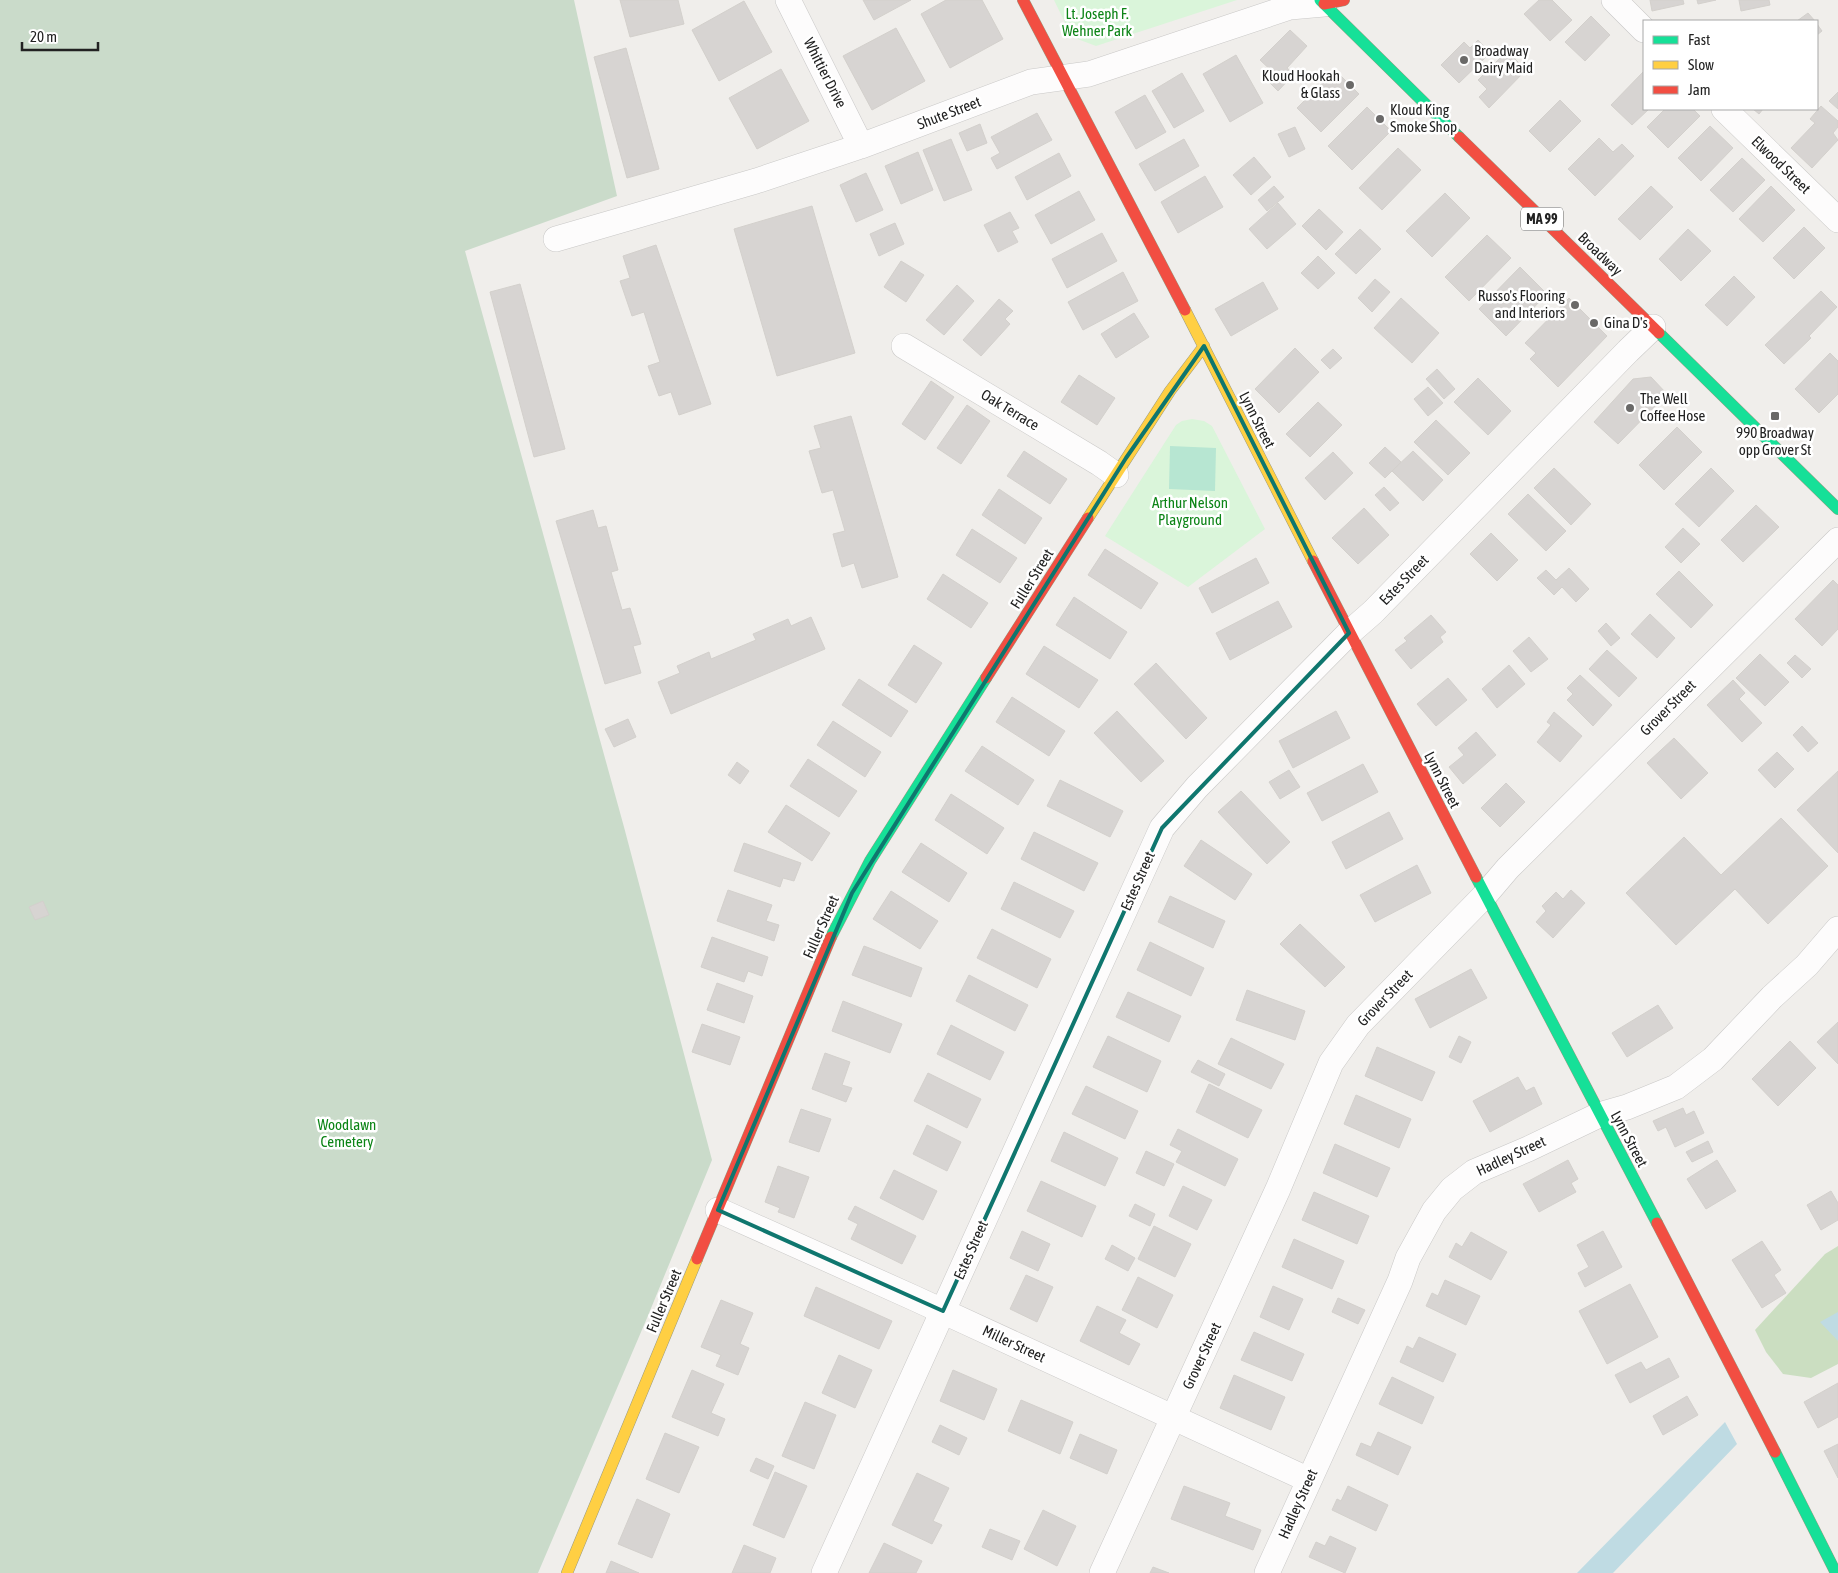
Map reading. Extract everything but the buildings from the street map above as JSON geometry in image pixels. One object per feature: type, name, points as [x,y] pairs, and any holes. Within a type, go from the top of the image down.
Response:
[{"type":"main road","name":"Lynn Street","points":[[1024,0],[1204,346],[1349,633],[1729,1362],[1836,1573]]},
{"type":"main road","name":"Broadway","points":[[1329,1],[1653,327],[1838,509]]},
{"type":"main road","name":"Fuller Street","points":[[567,1573],[836,924],[852,893],[1170,391],[1204,346]]},
{"type":"street","name":"Whittier Drive","points":[[788,0],[861,146]]},
{"type":"street","points":[[1614,0],[1643,29]]},
{"type":"street","name":"Shute Street","points":[[556,239],[756,181],[861,146],[1031,82],[1064,79],[1097,72],[1290,7],[1329,1]]},
{"type":"street","name":"Elwood Street","points":[[1725,110],[1838,220]]},
{"type":"street","name":"Estes Street","points":[[824,1573],[1162,828],[1197,787],[1349,633],[1380,605],[1653,327]]},
{"type":"street","name":"Oak Terrace","points":[[904,346],[1116,475]]},
{"type":"street","name":"Grover Street","points":[[1102,1573],[1278,1189],[1331,1063],[1358,1025],[1486,896],[1508,868],[1838,540]]},
{"type":"street","name":"Hadley Street","points":[[1267,1573],[1400,1281],[1408,1258],[1434,1211],[1452,1189],[1474,1172],[1599,1115],[1626,1107],[1676,1087],[1713,1059],[1772,997],[1807,965],[1838,929]]},
{"type":"street","name":"Miller Street","points":[[718,1210],[943,1311],[1308,1480]]},
{"type":"highlighted area","points":[[1204,346],[1349,633],[1162,828],[943,1311],[718,1210],[852,893],[1126,458]]},
{"type":"green space","name":"Woodlawn Cemetery","points":[[0,0],[574,0],[617,196],[465,251],[624,827],[712,1160],[538,1573],[0,1573]]},
{"type":"green space","name":"Lt. Joseph F. Wehner Park","points":[[1054,0],[1237,0],[1096,46],[1072,37]]},
{"type":"green space","name":"Arthur Nelson Playground","points":[[1192,419],[1204,421],[1212,426],[1265,529],[1188,587],[1105,536],[1176,425],[1182,421]]},
{"type":"green space","points":[[1170,446],[1216,448],[1215,491],[1169,489]]},
{"type":"green space","points":[[1838,1246],[1838,1364],[1811,1378],[1783,1374],[1766,1352],[1755,1330],[1825,1254]]},
{"type":"water","points":[[1838,1312],[1838,1341],[1820,1322]]},
{"type":"water","points":[[1725,1422],[1737,1444],[1613,1573],[1577,1573]]},
{"type":"traffic: fast","points":[[1320,0],[1459,137]]},
{"type":"traffic: fast","points":[[1659,333],[1838,509]]},
{"type":"traffic: fast","points":[[831,937],[870,861],[986,678]]},
{"type":"traffic: fast","points":[[1476,877],[1657,1223]]},
{"type":"traffic: fast","points":[[1775,1452],[1836,1573]]},
{"type":"traffic: slow","points":[[1185,310],[1313,561]]},
{"type":"traffic: slow","points":[[1088,518],[1170,391],[1204,346]]},
{"type":"traffic: slow","points":[[567,1573],[697,1259]]},
{"type":"traffic: jam","points":[[1023,0],[1185,310]]},
{"type":"traffic: jam","points":[[1324,4],[1344,0]]},
{"type":"traffic: jam","points":[[1459,137],[1659,333]]},
{"type":"traffic: jam","points":[[986,678],[1088,518]]},
{"type":"traffic: jam","points":[[1313,561],[1476,877]]},
{"type":"traffic: jam","points":[[697,1259],[831,937]]},
{"type":"traffic: jam","points":[[1657,1223],[1775,1452]]},
{"type":"place","name":"Broadway Dairy Maid","points":[[1464,60]]},
{"type":"place","name":"Kloud Hookah & Glass","points":[[1350,85]]},
{"type":"place","name":"Kloud King Smoke Shop","points":[[1380,119]]},
{"type":"place","name":"Russo's Flooring and Interiors","points":[[1575,305]]},
{"type":"place","name":"Gina D's","points":[[1594,323]]},
{"type":"place","name":"The Well Coffee Hose","points":[[1630,408]]},
{"type":"place","name":"990 Broadway opp Grover St","points":[[1775,416]]}]
